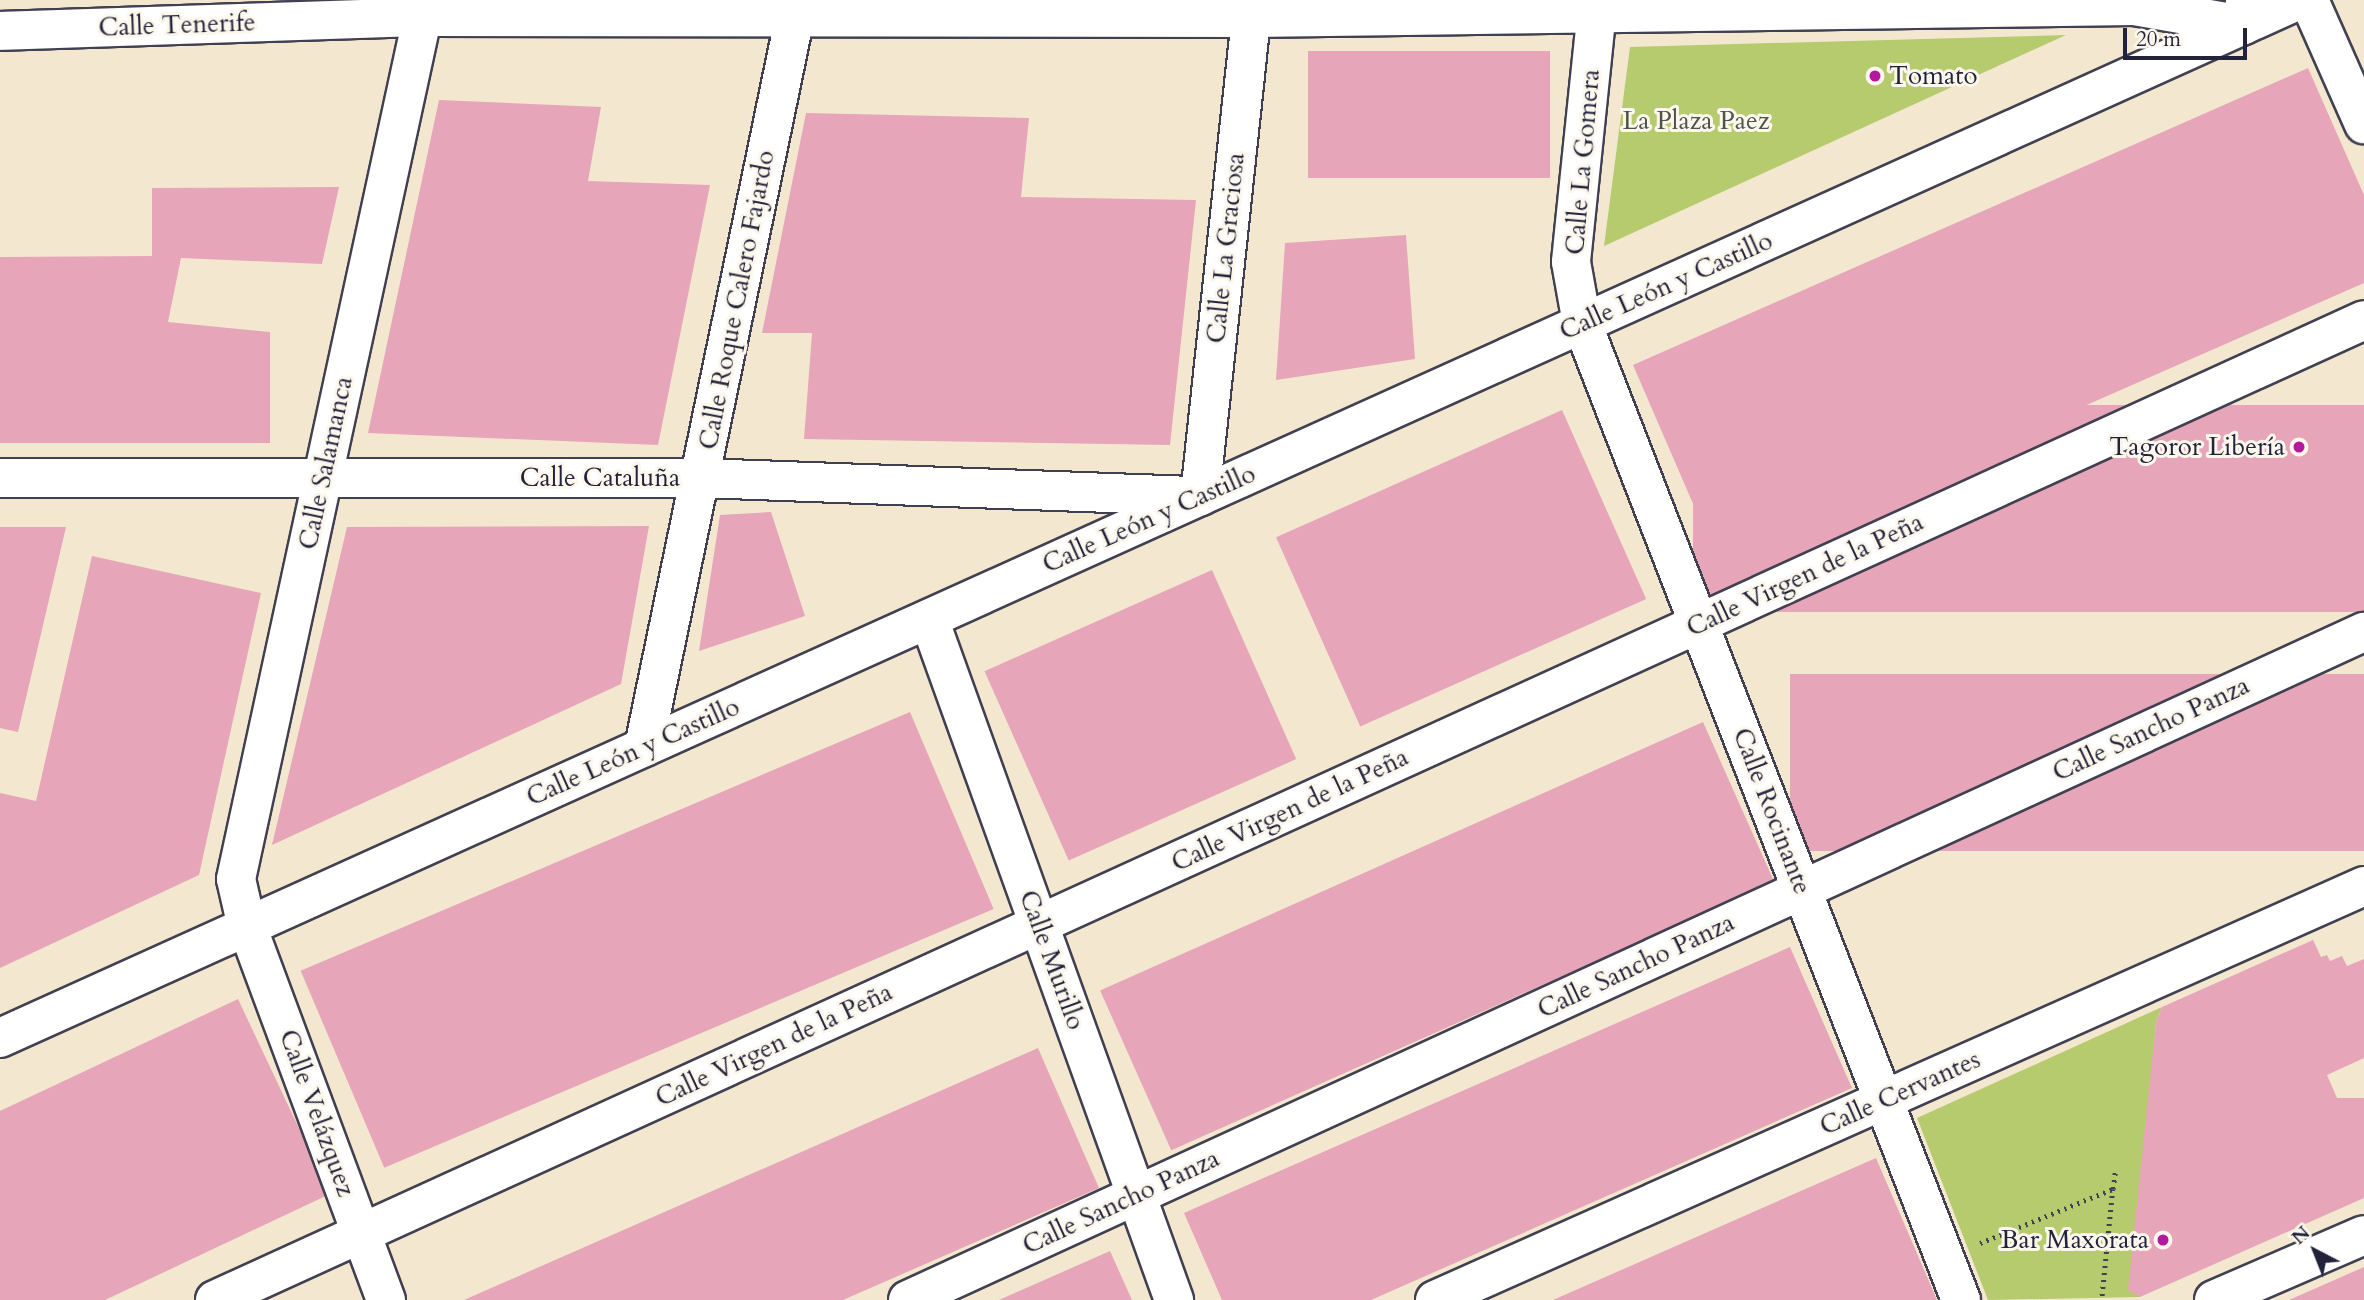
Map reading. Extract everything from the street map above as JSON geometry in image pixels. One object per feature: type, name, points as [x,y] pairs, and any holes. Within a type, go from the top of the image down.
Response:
[{"type":"street","name":"Calle León y Castillo","points":[[0,1038],[1582,323],[2244,13],[2299,0]]},
{"type":"street","points":[[2309,0],[2364,124]]},
{"type":"street","name":"Calle Tenerife","points":[[0,31],[424,8],[795,16],[1754,5],[2134,6],[2244,13]]},
{"type":"street","name":"Calle La Gomera","points":[[1582,323],[1572,262],[1598,6]]},
{"type":"street","name":"Calle Salamanca","points":[[247,927],[236,879],[424,8]]},
{"type":"street","name":"Calle La Graciosa","points":[[1199,496],[1252,9]]},
{"type":"street","name":"Calle Roque Calero Fajardo","points":[[644,747],[795,16]]},
{"type":"street","name":"Calle Virgen de la Peña","points":[[215,1300],[2364,320]]},
{"type":"street","name":"Calle Rocinante","points":[[1582,323],[1961,1300]]},
{"type":"street","name":"Calle Cataluña","points":[[0,478],[701,478],[1199,496]]},
{"type":"street","name":"Calle Murillo","points":[[929,619],[1174,1300]]},
{"type":"street","name":"Calle Sancho Panza","points":[[908,1300],[2364,632]]},
{"type":"street","name":"Calle Cervantes","points":[[1435,1300],[2364,886]]},
{"type":"street","name":"Calle Velázquez","points":[[247,927],[386,1300]]},
{"type":"street","points":[[2214,1300],[2364,1235]]},
{"type":"path","points":[[2102,1300],[2115,1172]]},
{"type":"path","points":[[1975,1245],[2113,1189]]},
{"type":"green space","name":"La Plaza Paez","points":[[2066,35],[1604,246],[1630,47]]},
{"type":"green space","points":[[2162,1007],[2156,1022],[2144,1160],[2140,1297],[1988,1300],[1917,1118]]},
{"type":"building","points":[[1308,51],[1550,51],[1550,178],[1308,178]]},
{"type":"building","points":[[2308,68],[2364,195],[2364,283],[1720,566],[1633,365]]},
{"type":"building","points":[[439,100],[601,107],[588,181],[710,185],[658,445],[368,433]]},
{"type":"building","points":[[806,113],[1029,118],[1021,197],[1196,200],[1170,445],[804,439],[812,333],[762,333]]},
{"type":"building","points":[[339,187],[322,264],[181,258],[168,322],[270,332],[270,443],[0,443],[0,257],[152,256],[152,188]]},
{"type":"building","points":[[1406,235],[1415,359],[1276,380],[1285,243]]},
{"type":"building","points":[[1693,405],[2364,405],[2364,612],[1693,612]]},
{"type":"building","points":[[1562,410],[1646,599],[1360,726],[1276,537]]},
{"type":"building","points":[[771,512],[805,616],[699,651],[720,515]]},
{"type":"building","points":[[649,526],[621,684],[272,845],[347,527]]},
{"type":"building","points":[[0,527],[66,527],[18,732],[0,728]]},
{"type":"building","points":[[92,556],[261,593],[199,875],[0,968],[0,793],[36,801]]},
{"type":"building","points":[[1212,570],[1296,759],[1069,860],[985,671]]},
{"type":"building","points":[[1790,674],[2364,674],[2364,851],[1790,851]]},
{"type":"building","points":[[910,712],[994,909],[384,1168],[301,971]]},
{"type":"building","points":[[1703,722],[1774,882],[1171,1150],[1100,990]]},
{"type":"building","points":[[2313,940],[2321,957],[2327,955],[2330,961],[2342,956],[2347,966],[2364,959],[2364,1058],[2327,1075],[2337,1098],[2364,1098],[2364,1198],[2140,1297],[2128,1290],[2156,1022],[2162,1007]]},
{"type":"building","points":[[1790,947],[1852,1088],[1371,1300],[1222,1300],[1184,1213]]},
{"type":"building","points":[[238,999],[330,1194],[105,1300],[0,1300],[0,1111]]},
{"type":"building","points":[[1038,1048],[1099,1188],[843,1300],[464,1300]]},
{"type":"building","points":[[1876,1158],[1937,1300],[1553,1300]]},
{"type":"building","points":[[1110,1251],[1132,1300],[999,1300]]},
{"type":"building","points":[[2364,1267],[2364,1300],[2289,1300]]},
{"type":"place","name":"Tomato","points":[[1875,76]]},
{"type":"place","name":"Tagoror Libería","points":[[2299,447]]},
{"type":"place","name":"Bar Maxorata","points":[[2163,1240]]}]
